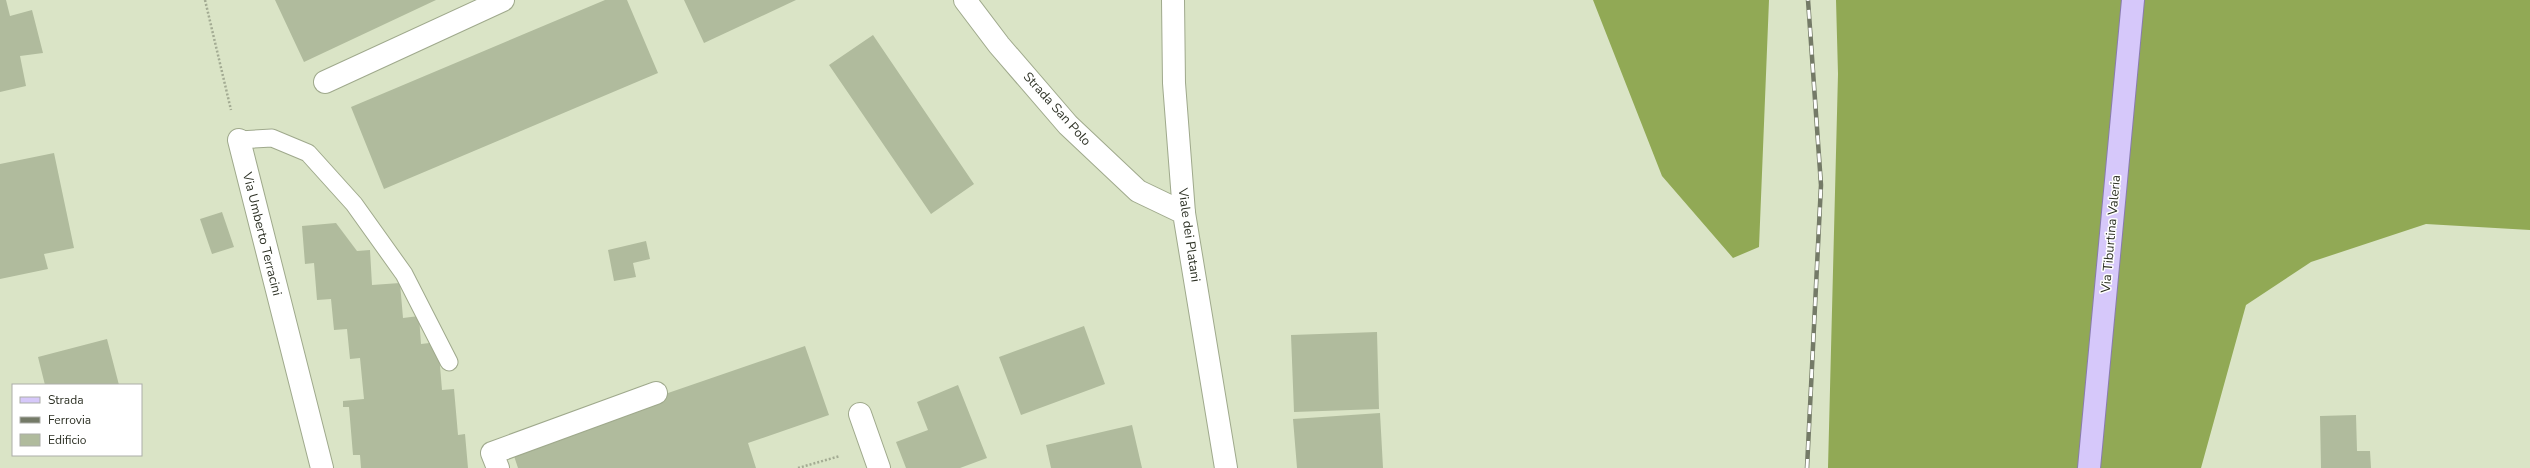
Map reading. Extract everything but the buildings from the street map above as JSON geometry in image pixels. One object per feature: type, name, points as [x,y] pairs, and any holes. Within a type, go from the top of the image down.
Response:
[{"type":"main road","name":"Via Tiburtina Valeria","points":[[2089,468],[2133,0]]},
{"type":"street","points":[[325,82],[502,0]]},
{"type":"street","name":"Strada San Polo","points":[[965,0],[999,45],[1068,125],[1138,191],[1184,213]]},
{"type":"street","name":"Viale dei Platani","points":[[1173,0],[1174,83],[1184,213],[1226,468]]},
{"type":"street","name":"Via Umberto Terracini","points":[[239,140],[322,468]]},
{"type":"street","points":[[498,468],[492,453],[656,393]]},
{"type":"street","points":[[860,414],[879,468]]},
{"type":"lane","points":[[239,140],[272,138],[308,153],[354,204],[404,274],[449,362]]},
{"type":"path","points":[[205,0],[239,140]]},
{"type":"path","points":[[798,468],[872,448]]},
{"type":"green space","points":[[1593,0],[1769,0],[1759,247],[1733,258],[1662,176]]},
{"type":"green space","points":[[1836,0],[2530,0],[2530,230],[2426,224],[2311,262],[2246,305],[2201,468],[1828,468],[1838,74]]},
{"type":"railway","points":[[1807,468],[1821,185],[1808,0]]}]
